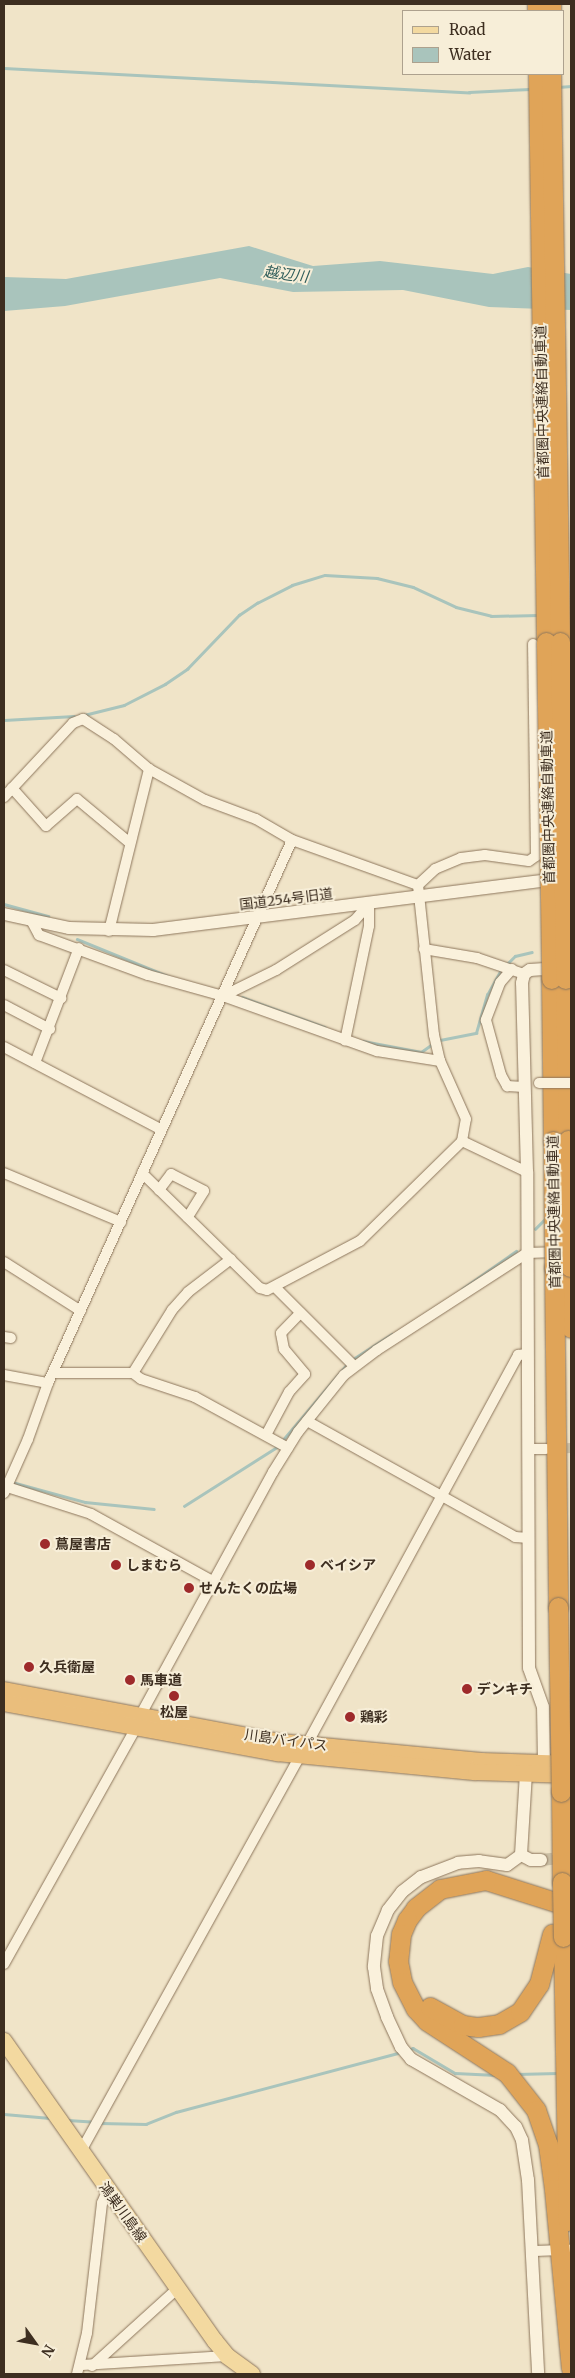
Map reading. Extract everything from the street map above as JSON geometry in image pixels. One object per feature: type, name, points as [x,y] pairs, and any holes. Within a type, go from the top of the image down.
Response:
[{"type":"highway","name":"首都圏中央連絡自動車道","points":[[538,75],[562,975]]},
{"type":"highway","name":"首都圏中央連絡自動車道","points":[[551,75],[562,975],[561,1141],[565,1263],[558,1607],[558,1935]]},
{"type":"highway","name":"首都圏中央連絡自動車道","points":[[565,1263],[571,1328]]},
{"type":"highway","name":"川島バイパス","points":[[4,1690],[138,1722]]},
{"type":"highway","name":"川島バイパス","points":[[4,1703],[138,1722],[304,1750],[526,1773],[571,1775]]},
{"type":"highway","name":"川島バイパス","points":[[304,1750],[481,1761],[571,1764]]},
{"type":"highway","points":[[571,1907],[513,1886],[486,1880],[466,1881],[440,1889],[428,1896],[416,1908],[401,1934],[398,1961],[402,1982],[416,2009],[427,2021],[510,2076],[536,2110],[548,2145],[566,2251],[571,2349]]},
{"type":"highway","points":[[558,1935],[531,2000],[520,2012],[499,2024],[478,2028],[444,2017],[421,1998],[412,1981],[409,1954],[420,1923],[430,1910],[461,1893],[479,1891],[508,1895],[571,1917]]},
{"type":"highway","points":[[558,1935],[566,2072],[566,2251],[571,2368]]},
{"type":"main road","name":"鴻巣川島線","points":[[4,2040],[107,2191],[227,2356],[252,2374]]},
{"type":"street","points":[[142,1173],[260,1288],[276,1288],[360,1241],[462,1141],[466,1119],[440,1061],[430,1016],[418,891],[434,869],[461,858],[485,855],[529,861],[536,856],[533,644]]},
{"type":"street","points":[[533,658],[571,647]]},
{"type":"street","points":[[4,797],[80,718],[114,739],[149,769],[205,800],[256,819],[292,840],[418,891]]},
{"type":"street","points":[[109,931],[149,769]]},
{"type":"street","points":[[12,788],[46,826],[77,799],[130,843]]},
{"type":"street","points":[[214,1582],[91,1514],[5,1489],[48,1383],[292,840]]},
{"type":"street","name":"国道254号旧道","points":[[4,914],[32,922],[109,931],[153,930],[369,904],[418,891],[571,877]]},
{"type":"street","points":[[223,996],[284,965],[355,920],[369,904]]},
{"type":"street","points":[[346,1038],[369,926],[369,904]]},
{"type":"street","points":[[32,922],[39,935],[79,948],[148,975],[223,996],[346,1038],[377,1051],[440,1061]]},
{"type":"street","points":[[35,1063],[62,998],[79,948]]},
{"type":"street","points":[[424,949],[455,953],[508,967],[524,974]]},
{"type":"street","points":[[508,967],[489,1004],[486,1020],[507,1086],[571,1083]]},
{"type":"street","points":[[4,970],[62,998]]},
{"type":"street","points":[[524,974],[530,970],[562,975]]},
{"type":"street","points":[[524,974],[530,1538],[529,1668],[543,1707],[544,1762]]},
{"type":"street","points":[[4,1005],[50,1029]]},
{"type":"street","points":[[4,1047],[162,1130]]},
{"type":"street","points":[[462,1141],[527,1172]]},
{"type":"street","points":[[4,1173],[121,1222]]},
{"type":"street","points":[[159,1190],[171,1174],[204,1192],[188,1218]]},
{"type":"street","points":[[4,1964],[288,1448],[307,1421],[354,1366],[527,1253],[565,1263]]},
{"type":"street","points":[[133,1373],[172,1310],[188,1292],[231,1259]]},
{"type":"street","points":[[4,1262],[81,1311]]},
{"type":"street","points":[[276,1288],[354,1366]]},
{"type":"street","points":[[266,1435],[288,1392],[305,1374],[284,1349],[281,1333],[300,1313]]},
{"type":"street","points":[[81,2151],[304,1750],[518,1355],[527,1354]]},
{"type":"street","points":[[53,1373],[133,1373],[141,1379],[195,1397],[288,1448]]},
{"type":"street","points":[[4,1375],[48,1383]]},
{"type":"street","points":[[307,1421],[515,1537],[530,1538]]},
{"type":"street","points":[[528,1449],[546,1449]]},
{"type":"street","points":[[522,1855],[526,1773]]},
{"type":"street","points":[[522,1855],[531,1860],[541,1860]]},
{"type":"street","points":[[522,1855],[507,1865],[479,1861],[458,1863],[421,1877],[402,1892],[388,1910],[377,1936],[374,1967],[384,2008],[401,2047],[411,2059],[500,2110],[516,2127],[526,2159],[533,2252],[538,2374]]},
{"type":"street","points":[[84,2368],[102,2203],[107,2191]]},
{"type":"street","points":[[533,2252],[566,2251]]},
{"type":"street","points":[[84,2368],[178,2288]]},
{"type":"street","points":[[84,2368],[227,2356]]},
{"type":"water","name":"越辺川","points":[[249,246],[313,266],[380,261],[493,274],[528,267],[571,274],[571,310],[489,307],[403,290],[293,292],[220,278],[65,306],[4,311],[4,277],[66,279]]},
{"type":"waterway","points":[[4,68],[469,92],[530,89]]},
{"type":"waterway","points":[[558,87],[571,86]]},
{"type":"waterway","points":[[84,715],[124,705],[165,684],[187,669],[239,615],[257,603],[292,585],[325,575],[377,578],[413,587],[456,607],[491,616],[538,615]]},
{"type":"waterway","points":[[4,720],[74,716]]},
{"type":"waterway","points":[[4,904],[48,916]]},
{"type":"waterway","points":[[77,939],[168,976]]},
{"type":"waterway","points":[[507,964],[515,956],[532,952]]},
{"type":"waterway","points":[[440,1040],[476,1033],[487,995],[501,970]]},
{"type":"waterway","points":[[242,997],[325,1027]]},
{"type":"waterway","points":[[363,1041],[421,1052],[431,1045]]},
{"type":"waterway","points":[[535,1229],[547,1217]]},
{"type":"waterway","points":[[462,1289],[516,1251]]},
{"type":"waterway","points":[[353,1359],[392,1334]]},
{"type":"waterway","points":[[281,1442],[348,1363]]},
{"type":"waterway","points":[[184,1506],[277,1447]]},
{"type":"waterway","points":[[12,1482],[85,1502],[154,1509]]},
{"type":"waterway","points":[[408,2050],[413,2048],[455,2073],[496,2075]]},
{"type":"waterway","points":[[100,2123],[146,2124],[176,2112],[401,2052]]},
{"type":"waterway","points":[[516,2074],[558,2073]]},
{"type":"waterway","points":[[4,2114],[50,2118]]},
{"type":"waterway","points":[[68,2120],[94,2122]]},
{"type":"tunnel","points":[[552,1449],[571,1448]]},
{"type":"tunnel","points":[[541,1860],[571,1857]]},
{"type":"place","name":"蔦屋書店","points":[[45,1544]]},
{"type":"place","name":"しまむら","points":[[116,1565]]},
{"type":"place","name":"ベイシア","points":[[310,1565]]},
{"type":"place","name":"せんたくの広場","points":[[189,1588]]},
{"type":"place","name":"久兵衛屋","points":[[29,1667]]},
{"type":"place","name":"馬車道","points":[[130,1680]]},
{"type":"place","name":"デンキチ","points":[[467,1689]]},
{"type":"place","name":"松屋","points":[[174,1696]]},
{"type":"place","name":"鶏彩","points":[[350,1717]]}]
